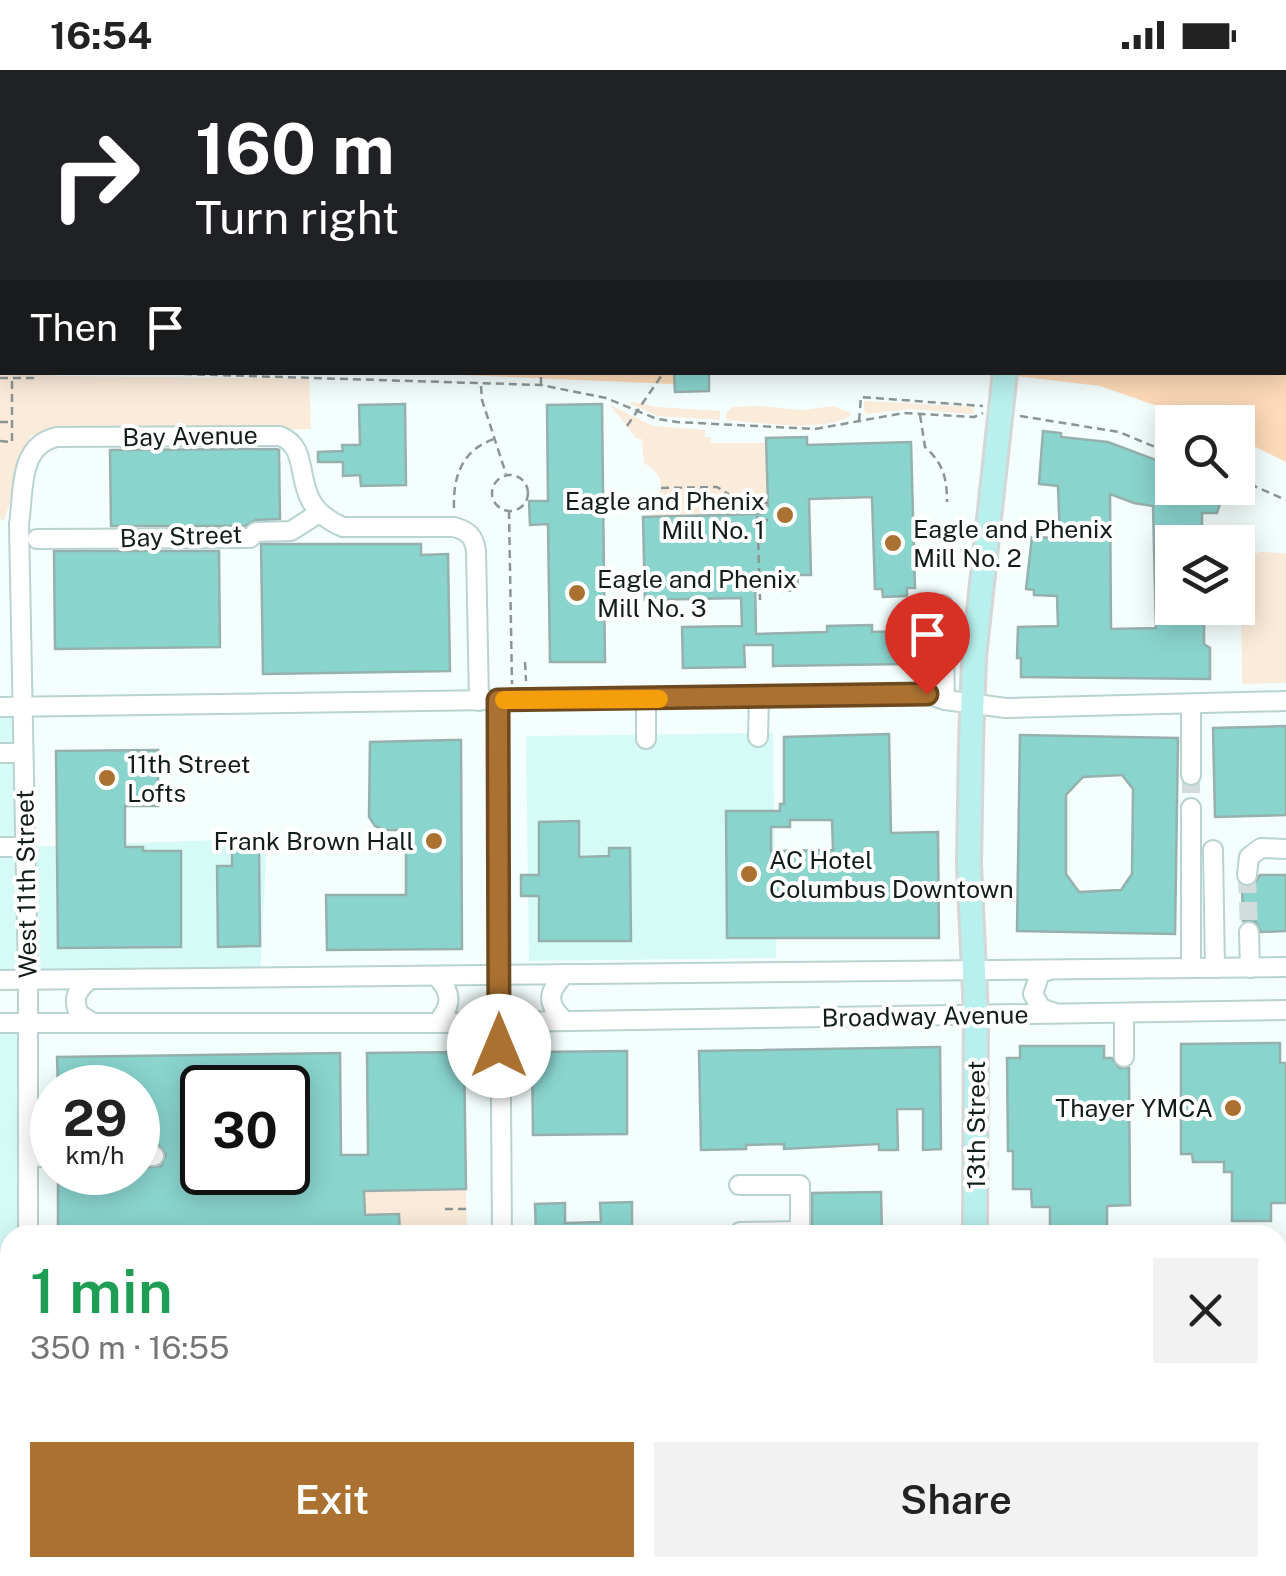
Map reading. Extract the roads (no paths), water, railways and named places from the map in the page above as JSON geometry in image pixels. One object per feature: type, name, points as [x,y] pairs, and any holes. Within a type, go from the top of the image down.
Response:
[{"type":"main road","name":"13th Street","points":[[975,1225],[976,1015],[969,864],[974,656],[1006,375]]},
{"type":"street","name":"Bay Avenue","points":[[34,448],[57,437],[280,436],[288,439],[298,453],[305,488],[319,513]]},
{"type":"street","name":"West 11th Street","points":[[28,1225],[22,707],[9,523],[34,448]]},
{"type":"street","points":[[319,513],[343,527],[454,527],[470,534],[476,551],[479,701]]},
{"type":"street","name":"Bay Street","points":[[37,539],[250,538],[256,532],[291,531],[319,513]]},
{"type":"street","points":[[934,605],[936,697]]},
{"type":"street","points":[[0,707],[758,697],[936,697],[1006,708],[1286,701]]},
{"type":"street","points":[[758,697],[758,737]]},
{"type":"street","points":[[502,1225],[499,975],[512,700]]},
{"type":"street","points":[[646,700],[646,739]]},
{"type":"street","points":[[1190,704],[1191,775]]},
{"type":"street","points":[[0,753],[23,753]]},
{"type":"street","points":[[1191,808],[1191,968]]},
{"type":"street","points":[[0,847],[25,847]]},
{"type":"street","points":[[1248,875],[1249,856],[1261,848],[1286,849]]},
{"type":"street","points":[[1213,850],[1215,968]]},
{"type":"street","points":[[1249,932],[1250,968]]},
{"type":"street","name":"Broadway Avenue","points":[[0,980],[1286,968]]},
{"type":"street","points":[[1050,970],[1040,973],[1034,994],[1041,1008],[1058,1014]]},
{"type":"street","points":[[565,974],[549,998],[553,1010],[565,1021]]},
{"type":"street","points":[[436,976],[447,986],[450,999],[448,1010],[437,1023]]},
{"type":"street","points":[[90,979],[75,997],[79,1014],[90,1021]]},
{"type":"street","name":"Broadway Avenue","points":[[0,1023],[437,1023],[1286,1010]]},
{"type":"street","points":[[1124,1013],[1124,1058]]},
{"type":"street","points":[[739,1185],[800,1185],[800,1225]]},
{"type":"tunnel","points":[[1191,775],[1191,808]]},
{"type":"tunnel","points":[[1247,875],[1249,932]]},
{"type":"place","name":"Eagle and Phenix Mill No. 1","points":[[785,515]]},
{"type":"place","name":"Eagle and Phenix Mill No. 2","points":[[893,543]]},
{"type":"place","name":"Eagle and Phenix Mill No. 3","points":[[577,593]]},
{"type":"place","name":"11th Street Lofts","points":[[107,778]]},
{"type":"place","name":"Frank Brown Hall","points":[[434,841]]},
{"type":"place","name":"AC Hotel Columbus Downtown","points":[[749,874]]},
{"type":"place","name":"Thayer YMCA","points":[[1233,1108]]}]
